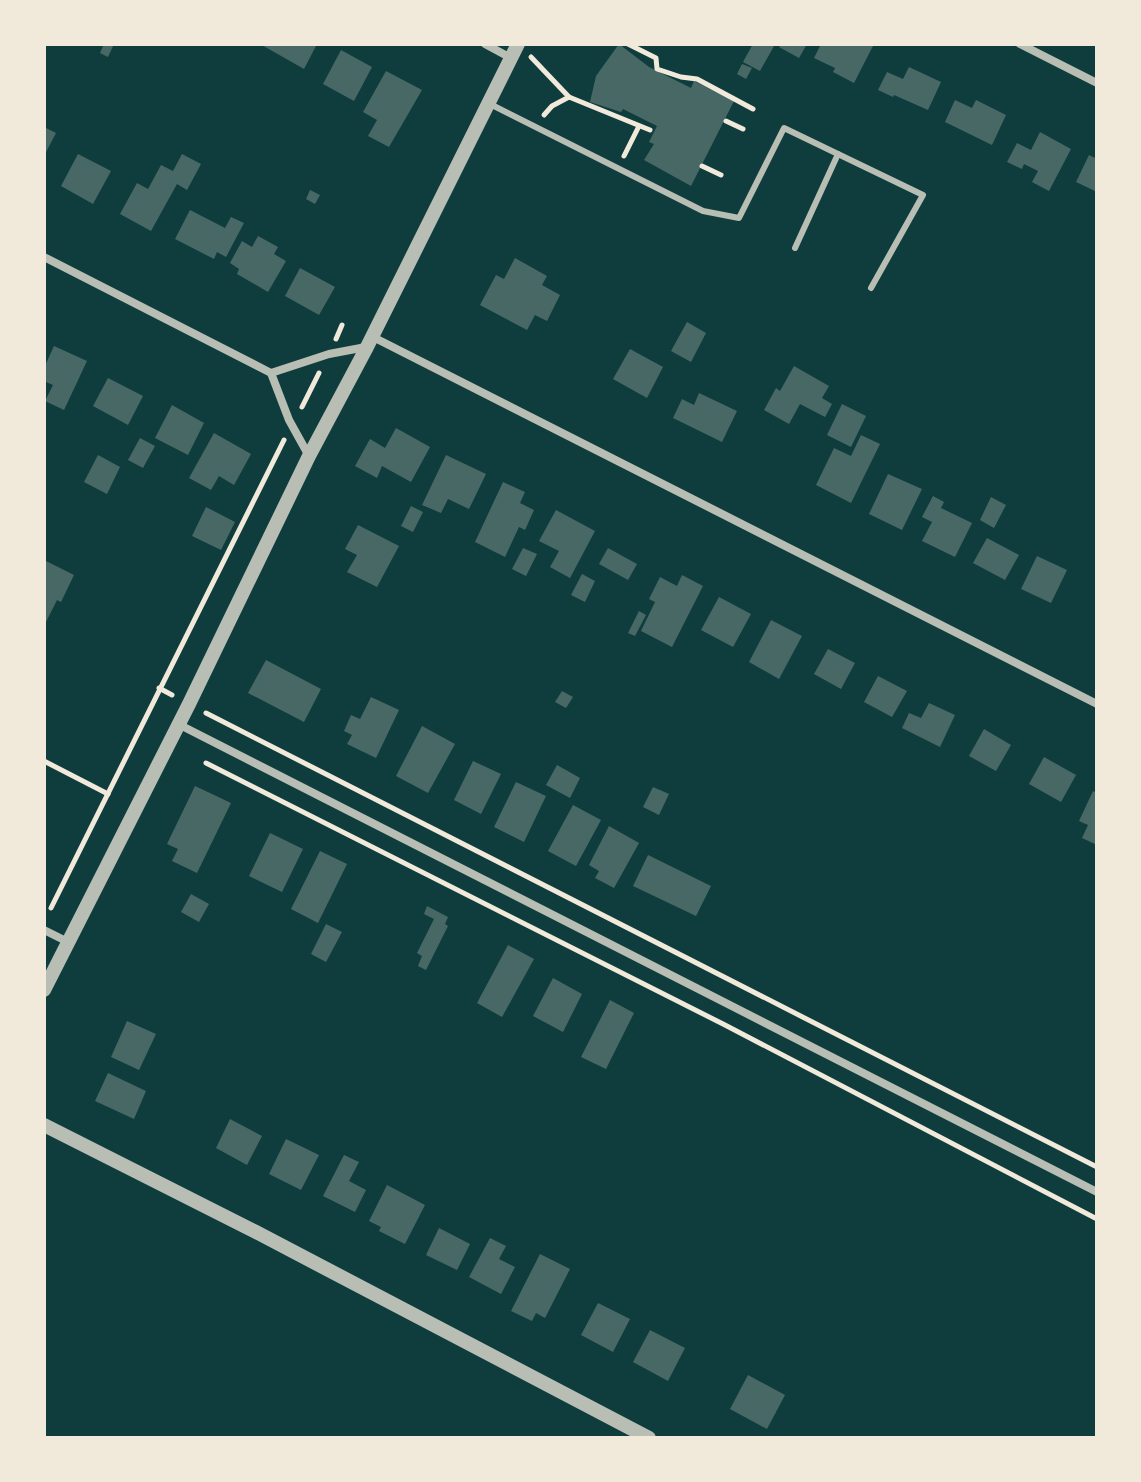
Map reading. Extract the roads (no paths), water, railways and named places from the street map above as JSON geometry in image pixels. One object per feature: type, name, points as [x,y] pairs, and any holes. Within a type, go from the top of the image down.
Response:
[{"type":"street","points":[[44,990],[189,704],[309,456],[515,51],[485,44]]},
{"type":"street","points":[[1020,44],[1097,83]]},
{"type":"street","points":[[44,257],[271,373],[292,425],[309,456]]},
{"type":"street","points":[[271,373],[369,342],[1097,704]]},
{"type":"street","points":[[178,724],[1097,1192]]},
{"type":"street","points":[[44,930],[68,942]]},
{"type":"street","points":[[44,1125],[649,1438]]},
{"type":"lane","points":[[488,103],[703,211],[739,218],[784,128],[923,195],[871,288]]},
{"type":"lane","points":[[795,248],[838,154]]}]
